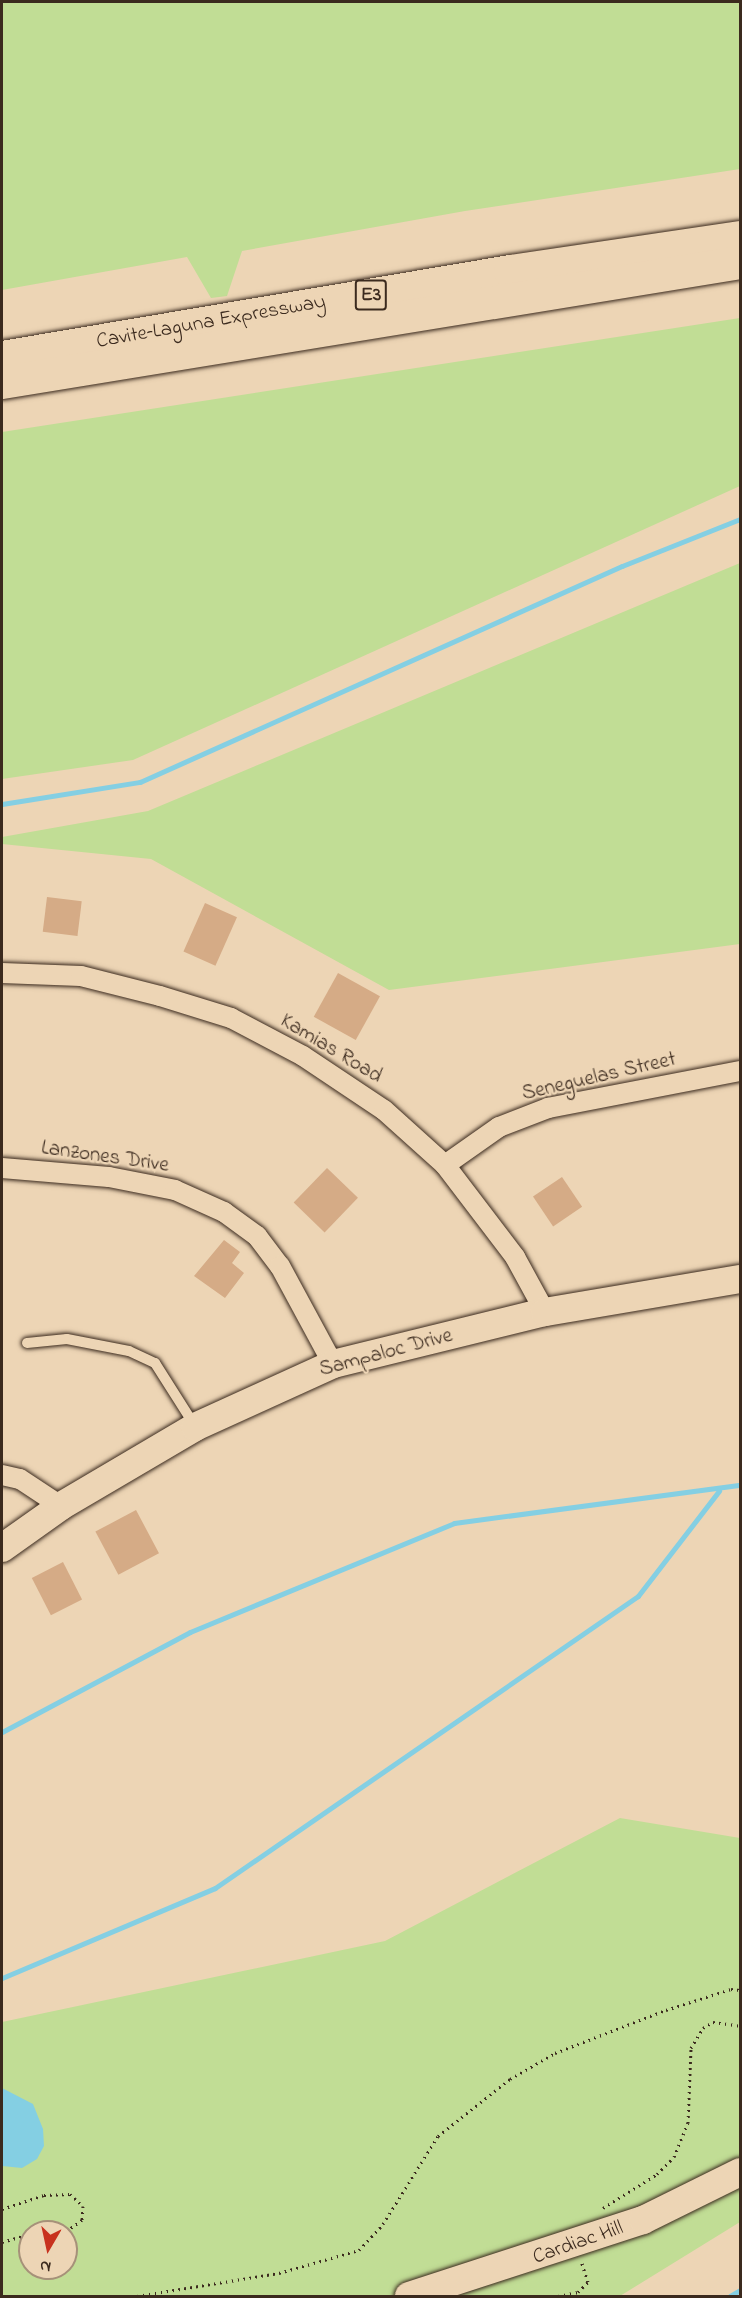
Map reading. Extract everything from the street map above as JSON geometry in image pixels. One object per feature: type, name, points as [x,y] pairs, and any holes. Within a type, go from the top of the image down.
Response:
[{"type":"highway","name":"Cavite–Laguna Expressway","points":[[2,357],[510,271],[741,237]]},
{"type":"highway","name":"Cavite–Laguna Expressway","points":[[2,382],[741,262]]},
{"type":"street","name":"Kamias Road","points":[[2,973],[81,976],[231,1018],[303,1056],[384,1110],[445,1165],[515,1257],[545,1312]]},
{"type":"street","name":"Seneguelas Street","points":[[445,1165],[499,1127],[548,1108],[741,1071]]},
{"type":"street","name":"Lanzones Drive","points":[[2,1168],[120,1179],[175,1190],[224,1212],[257,1236],[280,1266],[333,1364]]},
{"type":"street","name":"Sampaloc Drive","points":[[2,1548],[61,1506],[195,1426],[333,1364],[545,1312],[741,1279]]},
{"type":"street","points":[[2,1475],[20,1479],[61,1506]]},
{"type":"street","name":"Cardiac Hill","points":[[410,2296],[577,2244],[643,2220],[741,2172]]},
{"type":"lane","points":[[27,1343],[67,1340],[129,1351],[155,1363],[195,1426]]},
{"type":"path","points":[[137,2296],[279,2273],[359,2250],[383,2224],[438,2136],[510,2079],[555,2053],[666,2010],[731,1989],[741,1990]]},
{"type":"path","points":[[601,2209],[657,2174],[674,2157],[688,2123],[691,2048],[703,2028],[713,2022],[741,2026]]},
{"type":"path","points":[[2,2209],[44,2195],[70,2194],[83,2206],[82,2220],[78,2223]]},
{"type":"path","points":[[2,2242],[18,2237]]},
{"type":"path","points":[[558,2296],[578,2292],[588,2282],[577,2244]]},
{"type":"green space","points":[[2,2],[740,2],[740,169],[465,211],[242,251],[227,296],[211,298],[187,257],[2,290]]},
{"type":"green space","points":[[740,318],[740,486],[133,760],[2,779],[2,432]]},
{"type":"green space","points":[[740,563],[740,944],[389,990],[151,859],[2,844],[2,837],[148,811]]},
{"type":"green space","points":[[620,1818],[740,1838],[740,2222],[620,2296],[2,2296],[2,2022],[385,1941]]},
{"type":"water","points":[[2,2088],[33,2104],[43,2129],[44,2146],[37,2159],[22,2168],[2,2166]]},
{"type":"building","points":[[47,897],[82,901],[77,936],[43,932]]},
{"type":"building","points":[[205,903],[237,917],[215,966],[183,951]]},
{"type":"building","points":[[338,973],[380,996],[356,1040],[314,1017]]},
{"type":"building","points":[[327,1168],[358,1198],[325,1232],[294,1203]]},
{"type":"building","points":[[562,1177],[582,1207],[553,1226],[533,1197]]},
{"type":"building","points":[[224,1240],[240,1252],[232,1263],[244,1273],[225,1298],[194,1276]]},
{"type":"building","points":[[136,1510],[159,1553],[118,1575],[95,1532]]},
{"type":"building","points":[[63,1562],[82,1599],[51,1615],[32,1578]]},
{"type":"waterway","points":[[2,804],[140,782],[622,566],[740,519]]},
{"type":"waterway","points":[[2,1732],[190,1632],[454,1523],[740,1485]]},
{"type":"waterway","points":[[2,1978],[215,1888],[638,1596],[719,1491]]},
{"type":"waterway","points":[[730,2296],[740,2290]]}]
